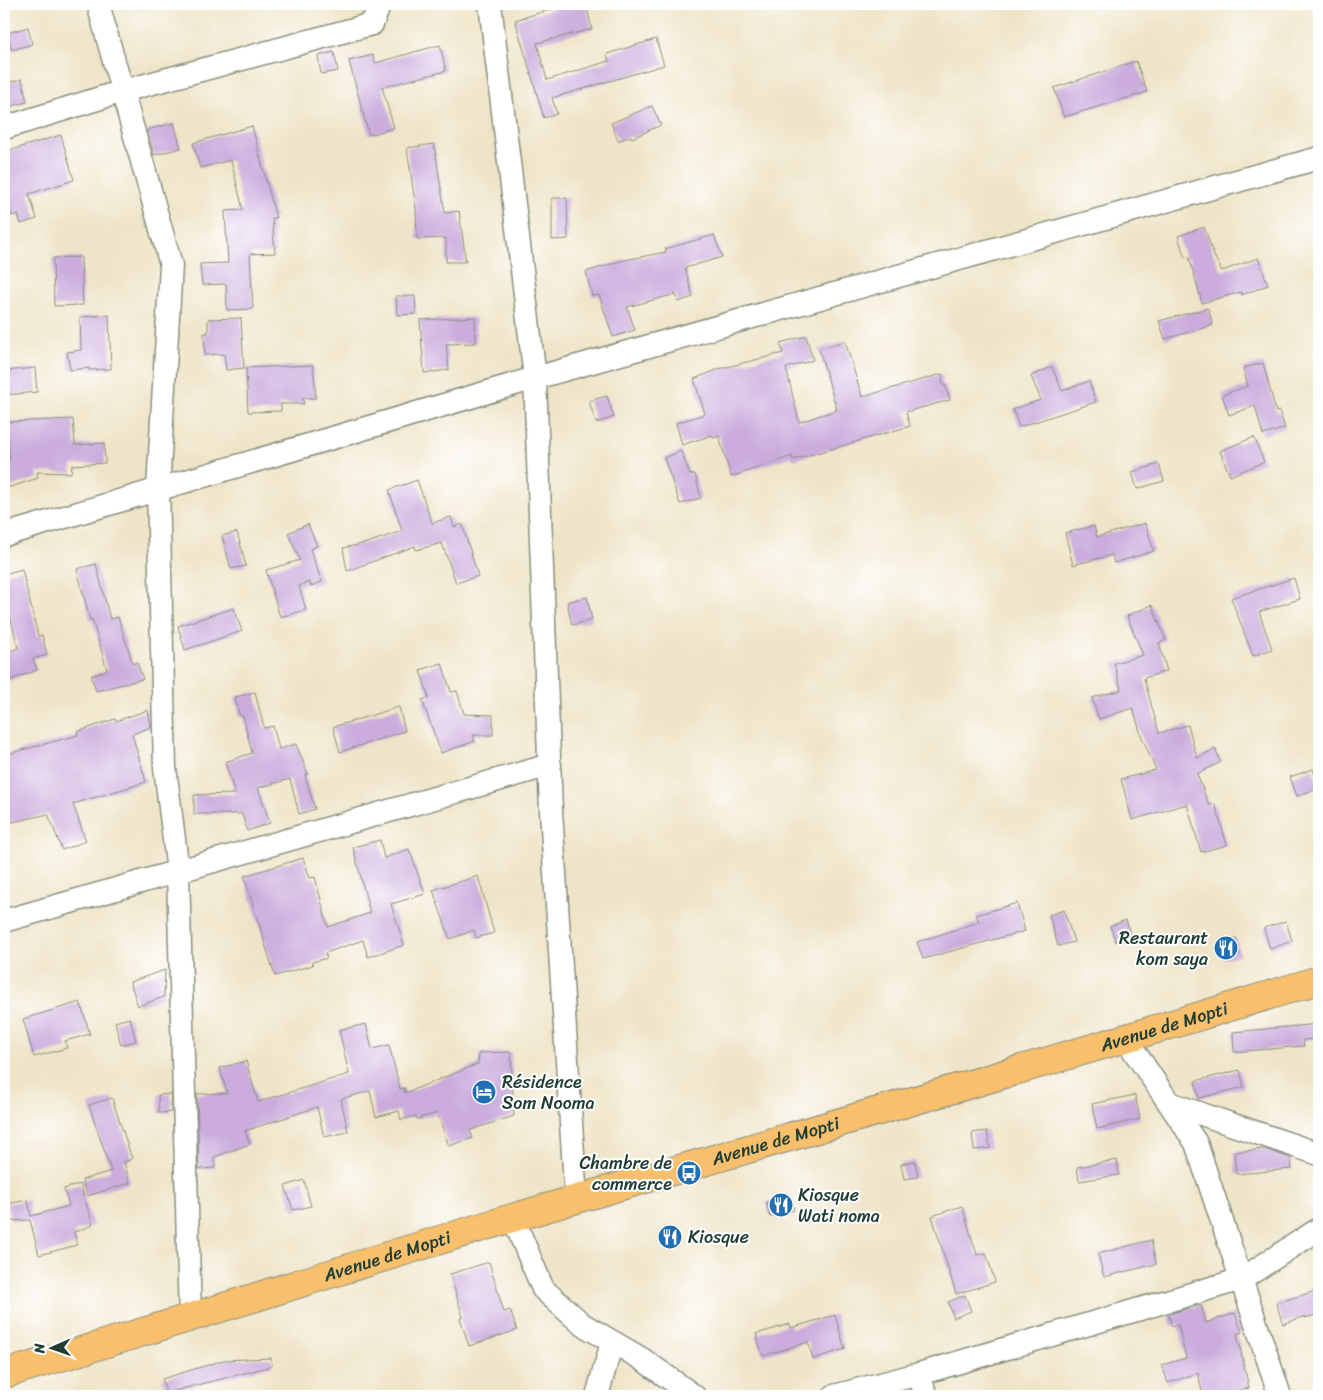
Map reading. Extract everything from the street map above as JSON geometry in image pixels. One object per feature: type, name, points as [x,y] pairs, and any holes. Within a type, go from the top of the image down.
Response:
[{"type":"main road","name":"Avenue de Mopti","points":[[4,1374],[190,1319],[513,1218],[1126,1039],[1319,980]]},
{"type":"street","points":[[98,4],[170,265],[158,489],[165,768],[178,871],[190,1319]]},
{"type":"street","points":[[4,128],[123,91],[372,24],[380,4]]},
{"type":"street","points":[[490,4],[534,378],[550,765],[576,1201]]},
{"type":"street","points":[[4,535],[534,378],[1319,158]]},
{"type":"street","points":[[4,921],[550,765]]},
{"type":"street","points":[[1126,1039],[1196,1143],[1280,1396]]},
{"type":"street","points":[[1169,1103],[1319,1154]]},
{"type":"street","points":[[513,1218],[543,1289],[582,1324],[642,1359],[694,1396]]},
{"type":"street","points":[[834,1396],[919,1374],[1242,1279],[1319,1229]]},
{"type":"street","points":[[597,1396],[612,1342]]},
{"type":"street","points":[[919,1374],[926,1396]]},
{"type":"building","points":[[558,4],[586,4],[592,29],[537,43],[547,80],[609,61],[607,54],[656,39],[664,65],[552,98],[557,114],[544,118],[515,20],[559,7]]},
{"type":"building","points":[[28,27],[32,44],[12,50],[7,33]]},
{"type":"building","points":[[440,45],[446,71],[382,87],[394,128],[369,135],[349,61],[373,55],[375,63]]},
{"type":"building","points":[[334,52],[338,71],[321,74],[318,56]]},
{"type":"building","points":[[1136,61],[1147,92],[1064,117],[1054,88]]},
{"type":"building","points":[[22,79],[27,102],[4,108],[4,84]]},
{"type":"building","points":[[652,106],[661,125],[632,138],[631,136],[618,141],[611,123]]},
{"type":"building","points":[[174,123],[181,148],[154,155],[147,130]]},
{"type":"building","points":[[252,126],[276,218],[272,218],[275,253],[250,254],[253,309],[227,310],[226,284],[202,285],[200,264],[228,263],[225,211],[243,210],[231,160],[200,168],[193,143]]},
{"type":"building","points":[[61,135],[74,180],[29,194],[37,219],[21,224],[18,214],[12,216],[7,200],[4,200],[4,152]]},
{"type":"building","points":[[434,144],[445,213],[459,211],[466,262],[446,262],[446,238],[417,239],[416,209],[407,148]]},
{"type":"building","points":[[552,198],[567,198],[568,239],[552,240]]},
{"type":"building","points":[[1204,227],[1214,256],[1222,271],[1258,258],[1268,285],[1242,295],[1241,292],[1202,303],[1189,257],[1185,258],[1178,236]]},
{"type":"building","points":[[714,235],[722,257],[685,268],[693,297],[678,302],[676,294],[627,307],[635,330],[613,337],[599,295],[592,296],[586,272],[620,261],[666,252],[665,249]]},
{"type":"building","points":[[81,257],[83,305],[54,306],[53,258]]},
{"type":"building","points":[[396,296],[415,296],[416,314],[397,315]]},
{"type":"building","points":[[1208,308],[1213,325],[1165,339],[1159,321]]},
{"type":"building","points":[[109,315],[111,369],[89,370],[89,368],[70,370],[67,352],[81,350],[80,317]]},
{"type":"building","points":[[475,317],[476,343],[446,344],[449,370],[424,373],[420,320]]},
{"type":"building","points":[[241,318],[244,368],[226,370],[224,354],[205,355],[204,333],[208,333],[208,319]]},
{"type":"building","points":[[806,336],[813,360],[786,368],[799,422],[837,410],[819,349],[845,341],[862,397],[942,374],[943,385],[945,385],[950,400],[906,412],[910,426],[793,460],[792,456],[731,477],[719,436],[713,438],[712,435],[682,445],[676,423],[705,414],[694,379],[719,369],[783,353],[780,343]]},
{"type":"building","points":[[1263,363],[1276,412],[1279,411],[1285,428],[1263,435],[1255,406],[1229,415],[1222,395],[1248,386],[1243,368]]},
{"type":"building","points":[[313,365],[316,398],[303,398],[304,404],[281,404],[281,411],[248,412],[246,368]]},
{"type":"building","points":[[1052,367],[1062,391],[1089,381],[1096,402],[1019,427],[1013,409],[1041,400],[1031,376]]},
{"type":"building","points":[[35,368],[37,392],[5,395],[4,371]]},
{"type":"building","points":[[607,396],[614,417],[596,423],[589,401]]},
{"type":"building","points":[[73,419],[75,445],[104,443],[105,463],[72,465],[71,473],[37,472],[38,478],[7,488],[4,460],[10,460],[7,422]]},
{"type":"building","points":[[1254,437],[1264,462],[1230,476],[1220,451]]},
{"type":"building","points":[[681,451],[690,475],[695,474],[701,498],[680,504],[664,458]]},
{"type":"building","points":[[1159,464],[1164,481],[1137,489],[1132,472]]},
{"type":"building","points":[[417,480],[432,523],[451,517],[454,527],[462,524],[478,576],[456,583],[442,543],[416,550],[415,546],[347,571],[343,548],[367,543],[402,531],[389,490]]},
{"type":"building","points":[[1145,523],[1154,551],[1114,563],[1112,555],[1073,565],[1065,533],[1094,526],[1097,537]]},
{"type":"building","points":[[308,524],[317,546],[310,549],[322,582],[311,586],[309,582],[299,586],[306,610],[280,617],[266,570],[300,560],[288,533]]},
{"type":"building","points":[[237,532],[246,566],[231,569],[222,536]]},
{"type":"building","points":[[96,564],[110,619],[118,617],[133,664],[137,662],[143,679],[96,691],[91,676],[107,670],[92,619],[90,620],[77,569]]},
{"type":"building","points":[[22,569],[38,636],[42,635],[47,655],[33,659],[37,670],[8,681],[4,669],[4,654],[18,648],[4,589],[4,574]]},
{"type":"building","points":[[1294,578],[1300,599],[1259,612],[1272,649],[1253,656],[1231,598]]},
{"type":"building","points":[[587,597],[592,620],[572,625],[567,602]]},
{"type":"building","points":[[1152,605],[1166,640],[1159,643],[1167,671],[1144,678],[1159,733],[1188,725],[1197,758],[1215,749],[1221,762],[1197,774],[1209,805],[1215,804],[1227,845],[1201,852],[1187,804],[1132,820],[1121,779],[1156,770],[1141,735],[1133,708],[1099,719],[1092,698],[1121,690],[1114,663],[1143,655],[1127,616]]},
{"type":"building","points":[[234,608],[242,631],[185,650],[178,626]]},
{"type":"building","points":[[442,663],[451,692],[457,691],[464,714],[493,715],[493,735],[473,735],[475,741],[441,753],[422,700],[429,698],[420,670]]},
{"type":"building","points":[[255,692],[264,728],[273,726],[279,749],[296,744],[308,774],[305,775],[315,809],[299,814],[290,779],[258,788],[270,823],[247,831],[242,814],[194,814],[194,795],[235,794],[225,762],[252,753],[243,716],[240,717],[235,697]]},
{"type":"building","points":[[399,707],[405,731],[340,752],[333,727]]},
{"type":"building","points":[[148,710],[151,727],[132,734],[146,782],[73,804],[86,841],[62,850],[48,814],[4,824],[4,755],[78,735],[77,732]]},
{"type":"building","points":[[1313,769],[1319,788],[1297,796],[1290,777]]},
{"type":"building","points":[[380,840],[384,858],[409,849],[425,894],[391,904],[404,945],[368,957],[363,940],[325,953],[327,958],[312,962],[313,965],[275,976],[244,876],[303,858],[310,878],[315,877],[328,927],[370,913],[353,847]]},
{"type":"building","points":[[478,876],[494,933],[476,938],[474,930],[450,939],[433,890]]},
{"type":"building","points":[[1017,903],[1025,931],[923,959],[917,942],[979,922],[976,915]]},
{"type":"building","points":[[1064,910],[1074,942],[1058,946],[1049,915]]},
{"type":"building","points":[[1126,920],[1131,937],[1116,942],[1110,926]]},
{"type":"building","points":[[1286,921],[1292,941],[1270,949],[1264,928]]},
{"type":"building","points":[[1236,938],[1240,955],[1224,959],[1220,942]]},
{"type":"building","points":[[165,970],[164,997],[138,1006],[130,982]]},
{"type":"building","points":[[80,1002],[90,1034],[65,1041],[67,1048],[34,1057],[23,1019]]},
{"type":"building","points":[[130,1018],[136,1041],[121,1045],[115,1022]]},
{"type":"building","points":[[366,1024],[372,1049],[389,1045],[400,1089],[404,1088],[405,1093],[478,1064],[479,1053],[511,1052],[514,1116],[470,1130],[473,1138],[449,1146],[437,1113],[417,1119],[416,1116],[401,1120],[399,1111],[376,1117],[370,1091],[341,1099],[348,1132],[324,1137],[317,1107],[245,1131],[250,1144],[214,1157],[215,1168],[199,1169],[197,1094],[227,1093],[220,1068],[246,1061],[258,1102],[349,1074],[339,1030]]},
{"type":"building","points":[[1319,1024],[1319,1039],[1303,1040],[1304,1046],[1234,1052],[1233,1032]]},
{"type":"building","points":[[1240,1070],[1244,1087],[1199,1098],[1195,1081]]},
{"type":"building","points":[[171,1094],[171,1112],[159,1113],[158,1095]]},
{"type":"building","points":[[1135,1095],[1140,1119],[1097,1129],[1092,1104]]},
{"type":"building","points":[[112,1098],[132,1159],[124,1162],[130,1183],[87,1196],[82,1180],[111,1171],[89,1105]]},
{"type":"building","points":[[987,1131],[990,1148],[974,1150],[972,1133]]},
{"type":"building","points":[[1264,1149],[1291,1158],[1292,1169],[1236,1174],[1234,1152]]},
{"type":"building","points":[[1117,1160],[1119,1175],[1079,1181],[1077,1167]]},
{"type":"building","points":[[915,1161],[918,1177],[904,1179],[901,1164]]},
{"type":"building","points":[[304,1180],[311,1206],[293,1210],[285,1186]]},
{"type":"building","points":[[80,1184],[93,1225],[74,1232],[77,1245],[39,1255],[30,1220],[11,1221],[7,1204],[28,1200],[31,1216],[69,1206],[64,1189]]},
{"type":"building","points":[[789,1195],[794,1210],[770,1217],[766,1202]]},
{"type":"building","points":[[962,1206],[977,1255],[986,1253],[995,1282],[956,1294],[932,1216]]},
{"type":"building","points":[[1151,1240],[1156,1264],[1104,1277],[1098,1254]]},
{"type":"building","points":[[489,1262],[504,1312],[510,1310],[517,1330],[469,1346],[460,1318],[463,1317],[450,1274]]},
{"type":"building","points":[[1319,1290],[1319,1314],[1305,1318],[1305,1316],[1283,1324],[1276,1303]]},
{"type":"building","points":[[965,1295],[971,1311],[954,1318],[948,1302]]},
{"type":"building","points":[[1201,1305],[1206,1323],[1235,1313],[1242,1332],[1237,1334],[1249,1388],[1216,1396],[1203,1396],[1198,1373],[1168,1383],[1162,1365],[1186,1358],[1178,1324],[1172,1326],[1168,1314]]},
{"type":"building","points":[[835,1315],[845,1349],[813,1359],[808,1342],[763,1356],[756,1334],[790,1324],[791,1328]]},
{"type":"building","points":[[271,1358],[272,1366],[166,1393],[162,1379],[224,1360]]},
{"type":"place","name":"Restaurant kom saya","points":[[1226,948]]},
{"type":"place","name":"Résidence Som Nooma","points":[[484,1092]]},
{"type":"place","name":"Chambre de commerce","points":[[689,1173]]},
{"type":"place","name":"Kiosque Wati noma","points":[[781,1205]]},
{"type":"place","name":"Kiosque","points":[[670,1237]]}]
